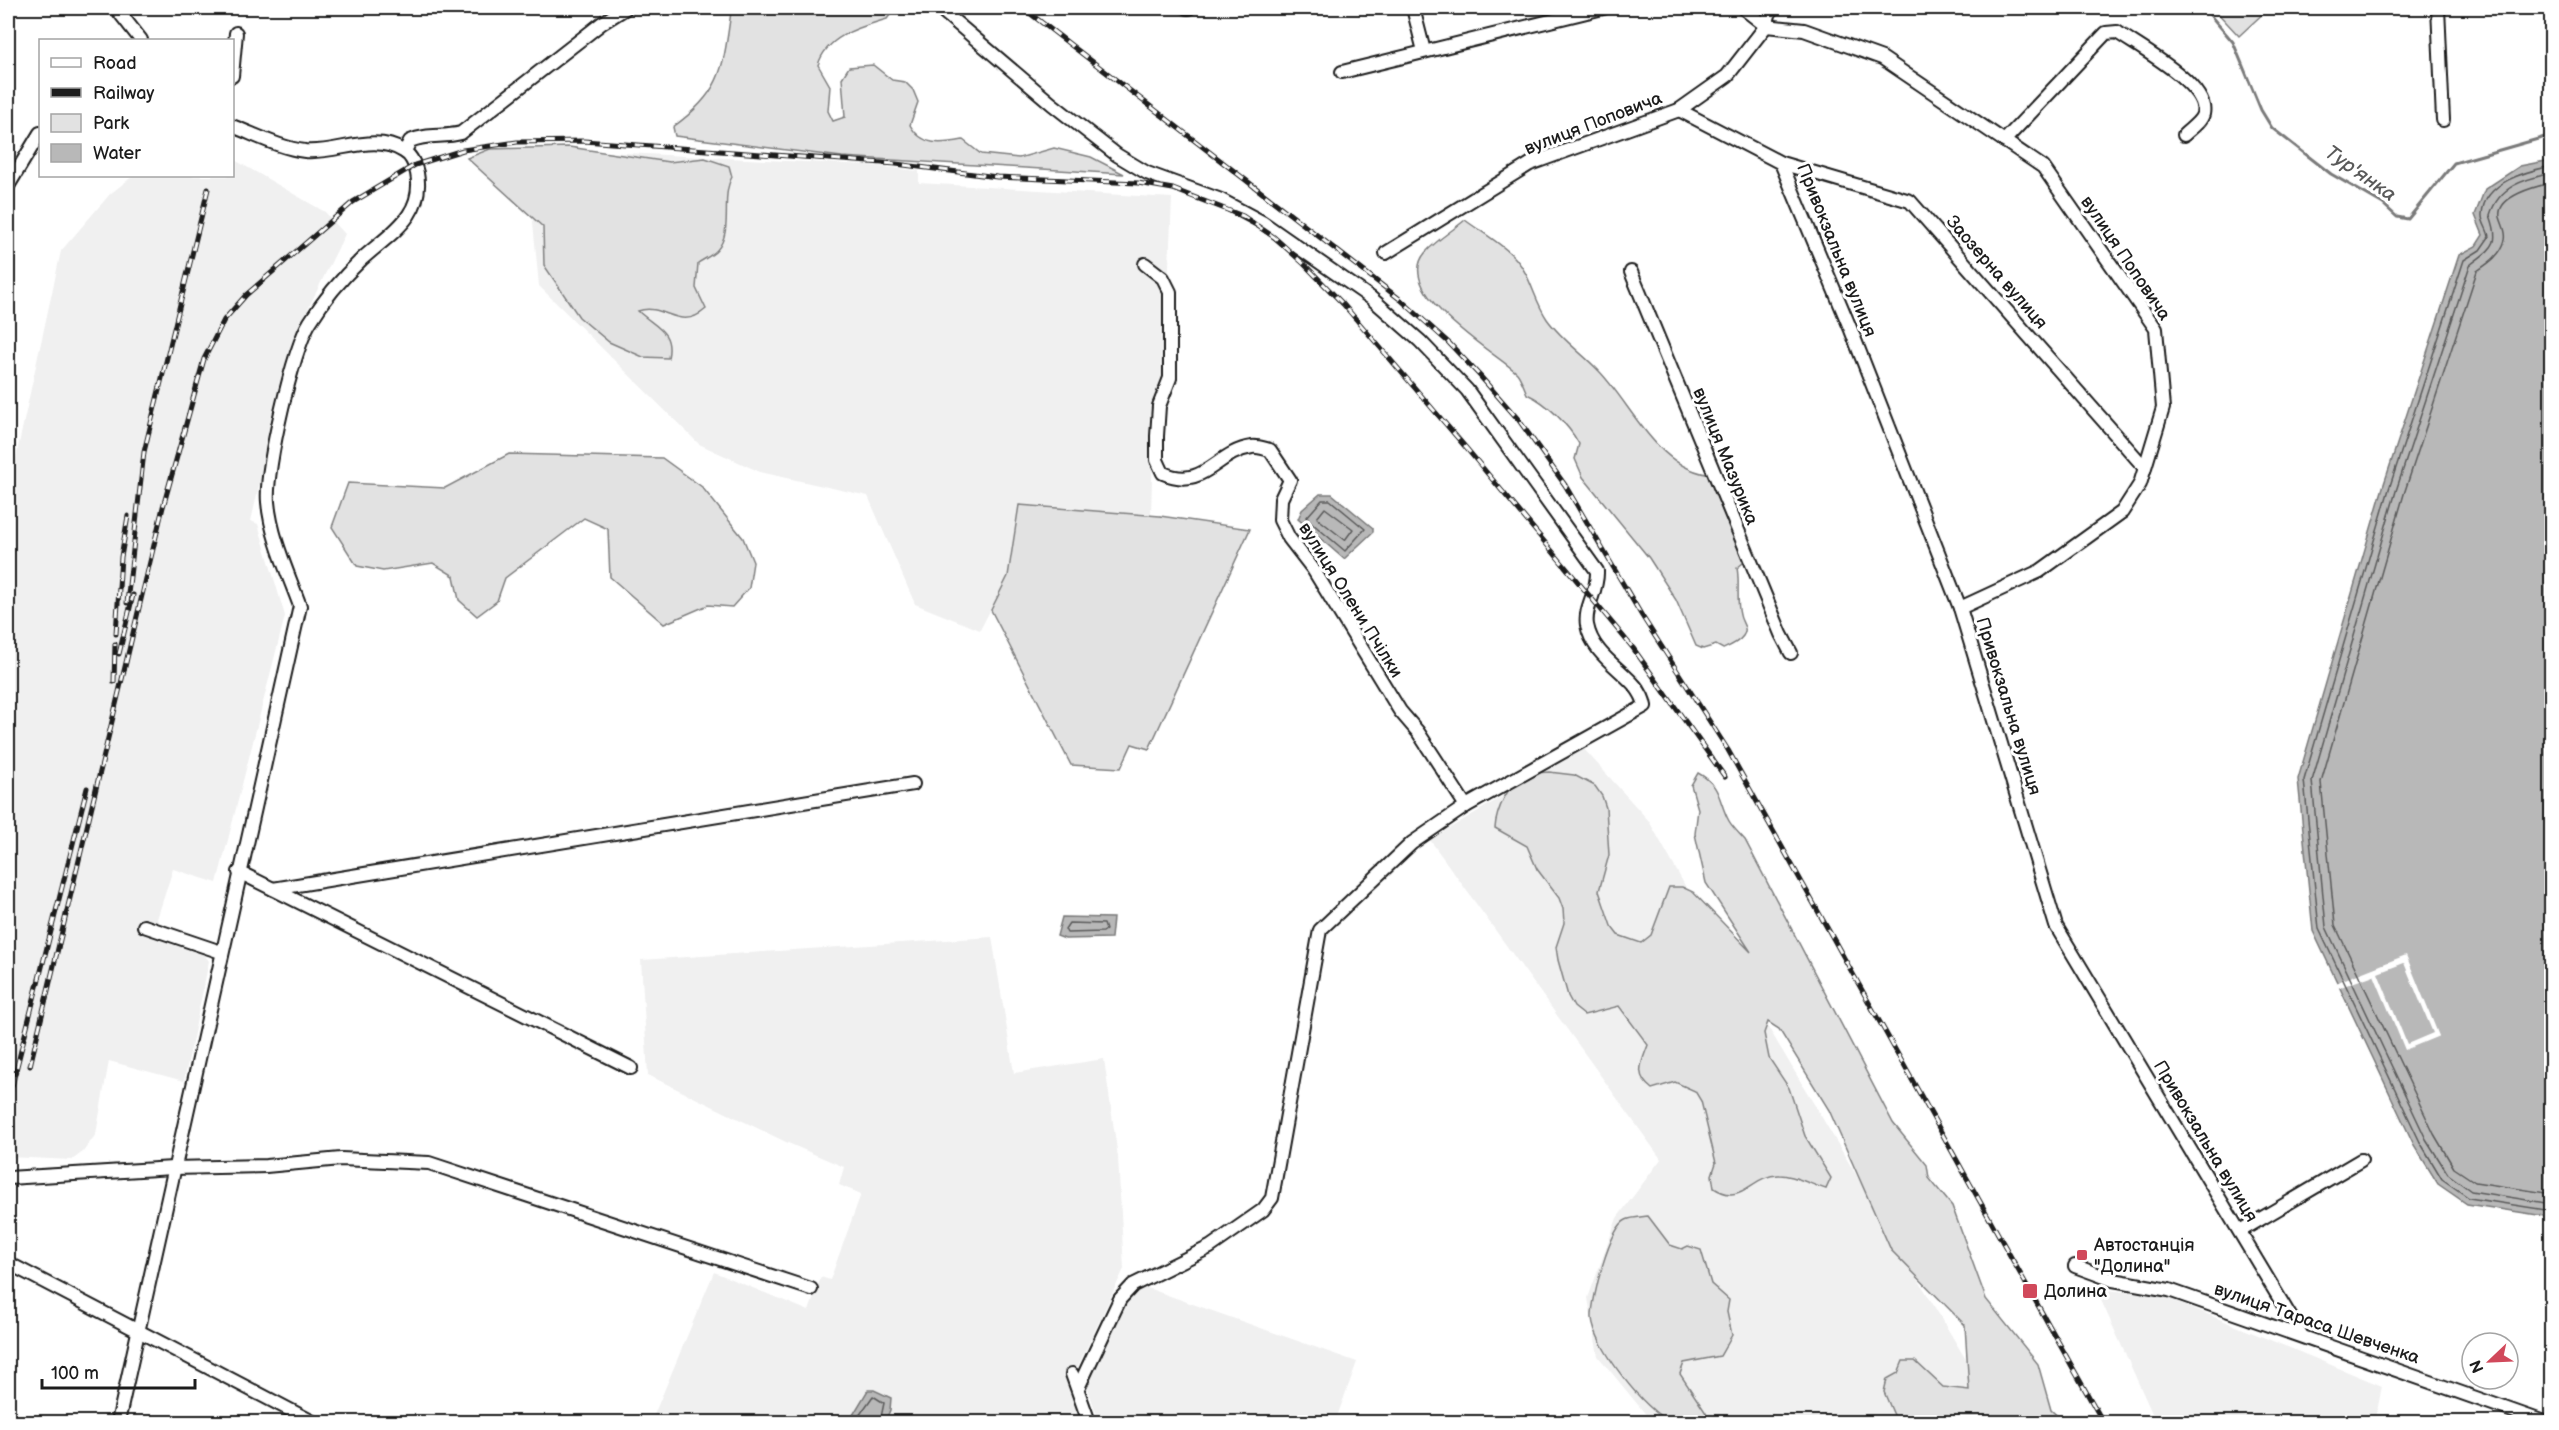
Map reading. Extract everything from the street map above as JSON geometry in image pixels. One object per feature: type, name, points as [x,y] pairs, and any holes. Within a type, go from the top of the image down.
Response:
[{"type":"street","points":[[116,8],[140,39]]},
{"type":"street","points":[[405,152],[410,141],[417,137],[429,134],[446,138],[461,133],[602,23],[626,8]]},
{"type":"street","points":[[939,8],[1052,104],[1117,155],[1147,172],[1221,200],[1262,222],[1371,298],[1420,341],[1467,390],[1578,542],[1596,571],[1598,585],[1588,609],[1587,625],[1606,660],[1643,694],[1645,706],[1466,806],[1412,843],[1320,930],[1272,1198],[1263,1210],[1210,1247],[1133,1285],[1120,1299],[1078,1388]]},
{"type":"street","points":[[1413,8],[1424,51]]},
{"type":"street","points":[[1342,72],[1603,8]]},
{"type":"street","points":[[1743,8],[1766,26]]},
{"type":"street","name":"вулиця Поповича","points":[[1386,253],[1530,164],[1679,110],[1727,76],[1766,26],[1771,8]]},
{"type":"street","points":[[2438,8],[2443,120]]},
{"type":"street","name":"вулиця Поповича","points":[[1766,26],[1804,30],[1882,58],[2043,167],[2156,329],[2163,408],[2140,484],[2122,512],[2040,571],[1960,608]]},
{"type":"street","points":[[2004,141],[2106,33],[2117,32],[2189,82],[2200,96],[2204,111],[2202,118],[2184,135]]},
{"type":"street","points":[[234,54],[236,33]]},
{"type":"street","name":"Привокзальна вулиця","points":[[1679,110],[1782,163],[1851,330],[1960,608],[2056,926],[2302,1336]]},
{"type":"street","points":[[118,1422],[300,606],[268,504],[267,478],[299,347],[308,325],[322,303],[362,259],[397,232],[417,201],[419,186],[415,165],[405,152],[382,143],[325,150],[290,148],[234,127]]},
{"type":"street","points":[[8,186],[39,135]]},
{"type":"street","name":"Заозерна вулиця","points":[[1782,163],[1910,201],[2145,468]]},
{"type":"street","name":"вулиця Олени Пчілки","points":[[1145,264],[1163,278],[1170,292],[1170,378],[1158,406],[1156,436],[1157,459],[1163,473],[1179,480],[1196,477],[1228,456],[1253,447],[1270,450],[1290,480],[1281,499],[1280,520],[1289,538],[1313,569],[1400,711],[1418,732],[1466,806]]},
{"type":"street","name":"вулиця Мазурика","points":[[1631,272],[1781,634],[1791,653]]},
{"type":"street","points":[[273,889],[913,784]]},
{"type":"street","points":[[239,872],[632,1068]]},
{"type":"street","points":[[144,926],[221,952]]},
{"type":"street","points":[[8,1178],[173,1168],[266,1166],[342,1159],[429,1163],[811,1289]]},
{"type":"street","points":[[2240,1231],[2361,1160]]},
{"type":"street","points":[[8,1263],[313,1422]]},
{"type":"street","name":"вулиця Тараса Шевченка","points":[[2075,1266],[2113,1280],[2169,1290],[2544,1422]]},
{"type":"street","points":[[1072,1374],[1089,1422]]},
{"type":"shaded area","points":[[526,148],[867,165],[919,171],[919,183],[1172,198],[1164,381],[1154,404],[1151,516],[1019,505],[1008,576],[980,630],[915,604],[868,496],[760,472],[699,444],[539,286]]},
{"type":"shaded area","points":[[234,160],[325,212],[345,234],[293,339],[251,521],[258,524],[285,616],[217,883],[173,869],[157,919],[160,925],[200,949],[209,961],[184,1081],[109,1061],[96,1134],[83,1152],[72,1160],[8,1157],[8,494],[61,251],[110,194],[132,177],[234,177]]},
{"type":"shaded area","points":[[1583,748],[1649,821],[1698,909],[2003,1422],[1652,1422],[1598,1356],[1588,1298],[1617,1218],[1661,1159],[1430,840]]},
{"type":"shaded area","points":[[992,937],[1014,1073],[1104,1059],[1118,1157],[1124,1269],[1068,1387],[1080,1422],[651,1422],[714,1272],[809,1311],[821,1277],[830,1280],[861,1194],[839,1185],[844,1167],[788,1143],[648,1075],[641,960]]},
{"type":"shaded area","points":[[1139,1285],[1357,1362],[1335,1422],[1099,1422],[1087,1386],[1126,1302]]},
{"type":"shaded area","points":[[2096,1289],[2161,1295],[2382,1386],[2375,1422],[2156,1422]]},
{"type":"green space","points":[[728,8],[895,8],[887,19],[856,29],[837,39],[822,55],[818,65],[830,86],[828,111],[833,121],[845,117],[842,78],[849,67],[873,65],[892,80],[905,82],[913,90],[918,102],[910,125],[920,137],[940,143],[963,140],[981,154],[1019,158],[1054,148],[1091,157],[1124,174],[842,157],[675,136],[673,127],[702,102],[717,78],[728,32],[731,12]]},
{"type":"green space","points":[[2213,8],[2269,8],[2239,36]]},
{"type":"green space","points":[[569,147],[669,162],[705,158],[729,166],[732,177],[727,195],[725,234],[717,250],[698,263],[696,288],[706,309],[688,318],[680,318],[656,310],[638,311],[666,335],[668,358],[643,357],[609,342],[579,317],[544,265],[543,227],[467,158],[490,149]]},
{"type":"green space","points":[[1465,220],[1516,259],[1547,319],[1599,371],[1662,450],[1695,471],[1715,475],[1749,558],[1737,568],[1739,609],[1745,633],[1736,642],[1723,649],[1716,645],[1703,649],[1696,646],[1676,600],[1649,558],[1583,477],[1575,459],[1579,444],[1569,429],[1549,409],[1527,394],[1517,373],[1451,320],[1434,303],[1422,286],[1419,269],[1425,253]]},
{"type":"green space","points":[[509,454],[662,458],[702,487],[743,538],[753,562],[749,588],[732,607],[708,605],[664,624],[610,577],[608,529],[584,518],[505,578],[497,601],[477,616],[459,600],[454,576],[433,563],[383,571],[357,566],[332,527],[348,483],[445,488]]},
{"type":"green space","points":[[1019,505],[1160,516],[1250,529],[1149,749],[1132,744],[1121,768],[1071,765],[991,610],[1008,576]]},
{"type":"green space","points":[[1549,772],[1574,775],[1595,786],[1602,796],[1606,808],[1609,855],[1599,891],[1611,926],[1618,935],[1641,943],[1651,935],[1669,887],[1682,887],[1693,892],[1751,952],[1706,883],[1695,834],[1698,809],[1691,785],[1698,773],[1711,783],[1729,821],[1745,840],[1893,1123],[1927,1165],[1929,1178],[1952,1206],[1986,1299],[2038,1364],[2051,1410],[2064,1422],[1897,1422],[1884,1392],[1887,1379],[1898,1373],[1903,1361],[1915,1361],[1943,1387],[1969,1390],[1965,1325],[1891,1250],[1829,1110],[1779,1029],[1768,1022],[1764,1033],[1769,1058],[1789,1088],[1805,1136],[1831,1178],[1826,1189],[1791,1177],[1770,1176],[1732,1194],[1714,1188],[1712,1175],[1716,1163],[1701,1101],[1695,1091],[1675,1082],[1652,1089],[1646,1084],[1641,1069],[1648,1045],[1619,1006],[1584,1015],[1574,1007],[1568,996],[1556,947],[1564,923],[1559,898],[1537,869],[1527,846],[1495,828],[1500,806],[1513,784],[1528,774]]},
{"type":"green space","points":[[1648,1216],[1670,1245],[1682,1249],[1688,1246],[1701,1250],[1711,1284],[1729,1300],[1727,1312],[1732,1335],[1720,1356],[1684,1363],[1680,1374],[1706,1413],[1707,1422],[1679,1424],[1660,1416],[1622,1376],[1595,1330],[1592,1318],[1595,1296],[1614,1236],[1626,1220]]},
{"type":"water","points":[[2551,160],[2551,1217],[2467,1204],[2438,1184],[2414,1145],[2313,931],[2298,779],[2383,487],[2459,255],[2476,246],[2483,235],[2475,215],[2485,189],[2520,166]]},
{"type":"water","points":[[1320,494],[1332,494],[1373,528],[1373,532],[1344,559],[1298,519],[1302,510]]},
{"type":"water","points":[[1062,917],[1113,918],[1111,938],[1065,939],[1057,936]]},
{"type":"water","points":[[868,1390],[874,1390],[891,1398],[890,1410],[885,1422],[852,1422],[853,1415]]},
{"type":"pier","points":[[2406,955],[2439,1036],[2405,1050],[2374,975],[2338,988],[2335,983]],"holes":[[[2404,963],[2433,1033],[2407,1044],[2378,973]]]},
{"type":"waterway","name":"Тур'янка","points":[[2204,8],[2233,42],[2261,110],[2272,128],[2331,174],[2383,204],[2397,217],[2408,219],[2454,163],[2552,135]]},
{"type":"railway","points":[[1023,8],[1401,300],[1449,343],[1518,419],[1565,485],[1642,616],[1728,750],[2103,1422]]},
{"type":"railway","points":[[30,1066],[163,507],[204,359],[224,320],[246,295],[353,202],[415,165],[463,150],[517,142],[584,141],[896,164],[997,177],[1138,183],[1173,189],[1243,216],[1274,237],[1343,304],[1633,648],[1725,777]]},
{"type":"railway","points":[[127,603],[144,452],[208,189]]},
{"type":"railway","points":[[116,634],[121,557],[128,516]]},
{"type":"railway","points":[[119,654],[133,595]]},
{"type":"railway","points":[[114,682],[115,644]]},
{"type":"railway","points":[[8,1102],[87,788]]},
{"type":"place","name":"Автостанція \"Долина\"","points":[[2082,1255]]},
{"type":"place","name":"Долина","points":[[2030,1291]]}]
